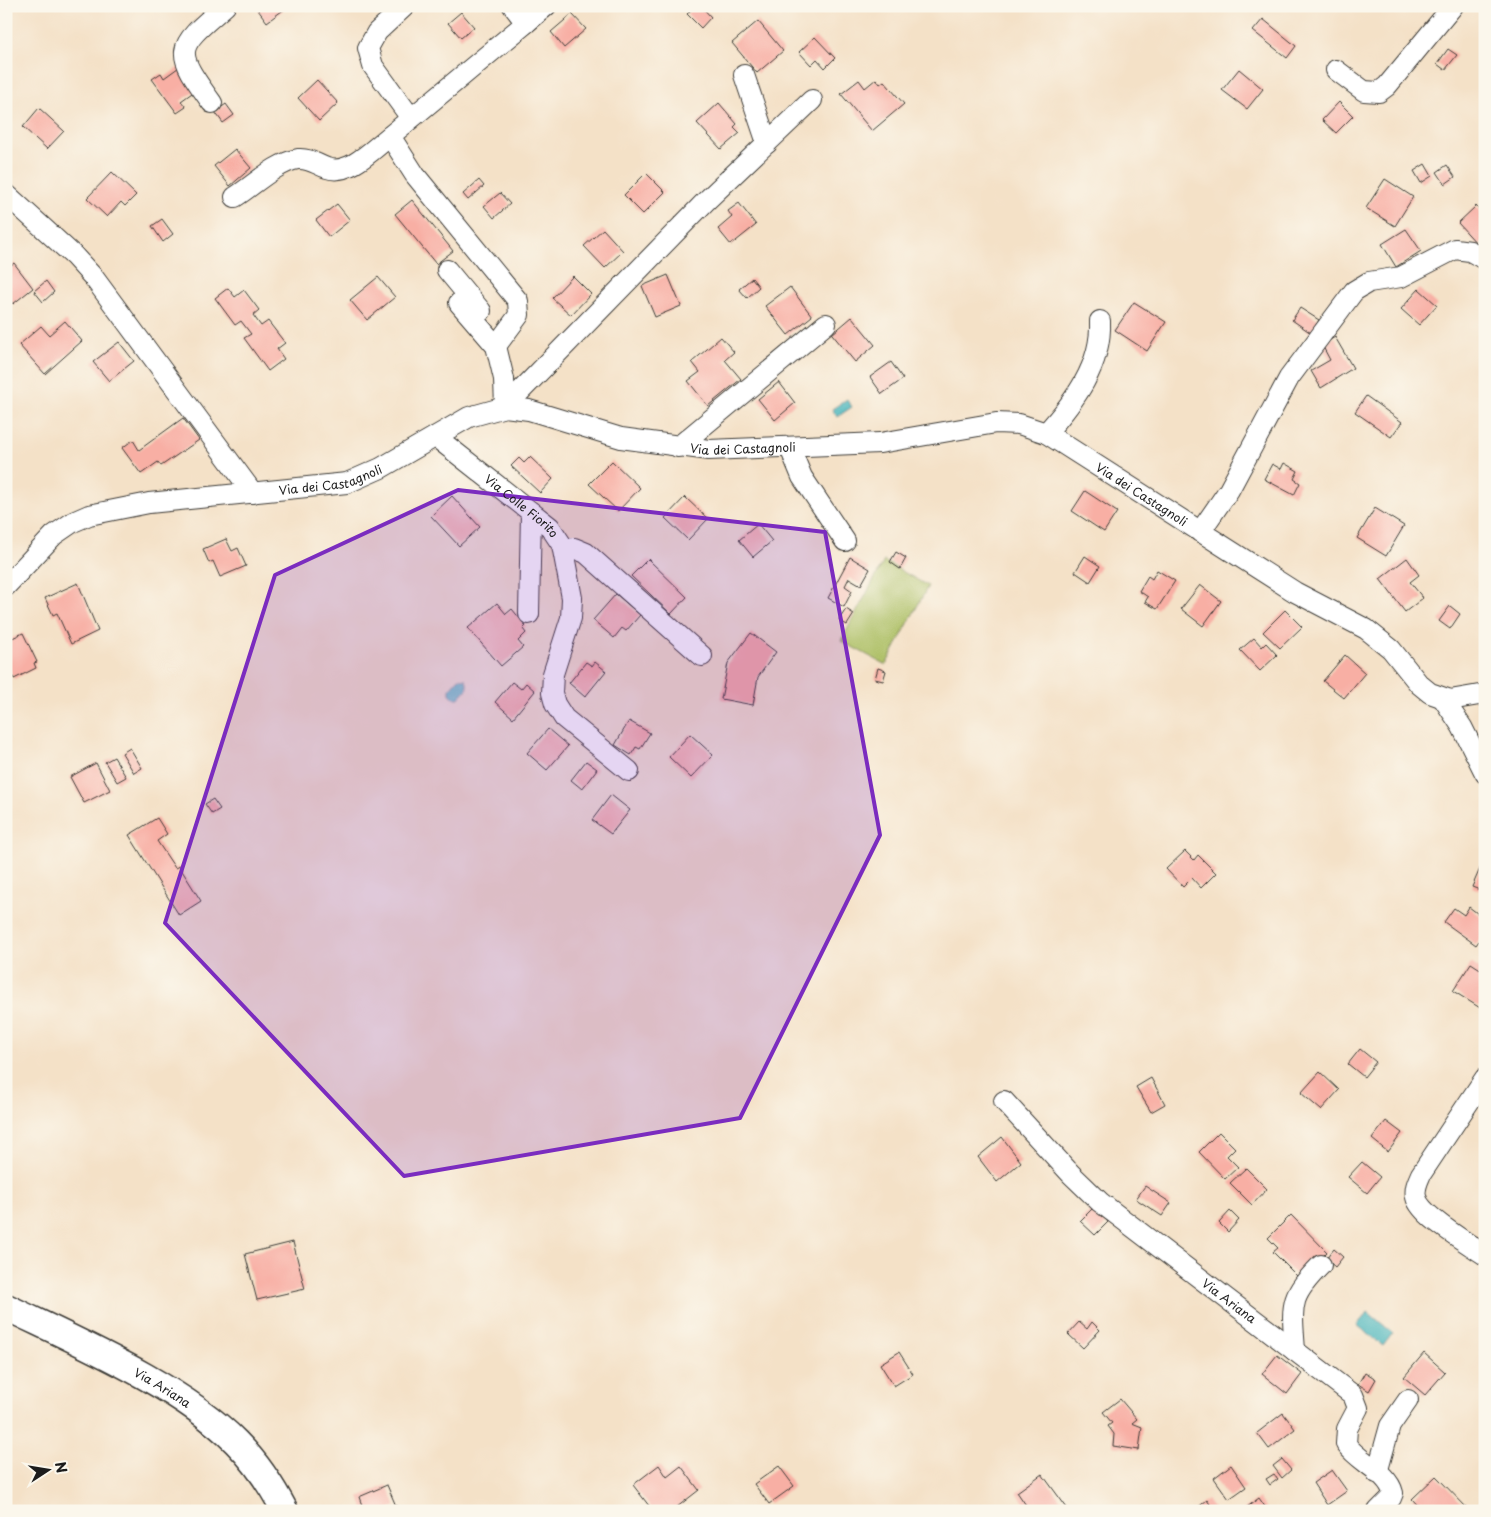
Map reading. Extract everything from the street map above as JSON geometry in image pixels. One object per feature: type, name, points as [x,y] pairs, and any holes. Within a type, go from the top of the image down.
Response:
[{"type":"main road","name":"Via Ariana","points":[[6,1307],[137,1374],[203,1414],[245,1452],[265,1478],[285,1511]]},
{"type":"street","points":[[212,103],[187,67],[185,49],[194,34],[225,6]]},
{"type":"street","points":[[405,6],[377,32],[368,48],[373,66],[411,118]]},
{"type":"street","points":[[513,6],[526,22]]},
{"type":"street","points":[[236,197],[293,160],[306,159],[334,170],[346,168],[390,136],[546,6]]},
{"type":"street","points":[[1336,70],[1364,91],[1379,92],[1452,6]]},
{"type":"street","points":[[744,75],[767,143]]},
{"type":"street","points":[[505,407],[706,201],[812,100]]},
{"type":"street","points":[[390,136],[415,175],[518,301],[519,315],[496,346]]},
{"type":"street","points":[[6,194],[74,256],[94,278],[253,493]]},
{"type":"street","points":[[1200,532],[1229,490],[1289,378],[1354,291],[1369,282],[1401,277],[1455,249],[1470,251],[1484,260]]},
{"type":"street","points":[[448,270],[490,324],[504,379],[505,407]]},
{"type":"street","points":[[459,303],[496,346]]},
{"type":"street","points":[[1046,433],[1067,408],[1094,362],[1100,342],[1100,321]]},
{"type":"street","points":[[678,447],[826,324]]},
{"type":"street","name":"Via dei Castagnoli","points":[[6,586],[54,535],[81,518],[128,506],[324,486],[355,480],[476,414],[505,407],[529,410],[607,434],[678,447],[719,451],[880,443],[996,423],[1019,424],[1046,433],[1295,592],[1366,629],[1398,656],[1425,690],[1444,700],[1462,727],[1485,774]]},
{"type":"street","name":"Via Colle Fiorito","points":[[436,437],[556,533],[563,549],[571,592],[572,610],[553,674],[553,699],[564,718],[629,771]]},
{"type":"street","points":[[790,448],[802,477],[845,541]]},
{"type":"street","points":[[529,614],[531,512]]},
{"type":"street","points":[[563,549],[574,548],[586,553],[702,656]]},
{"type":"street","points":[[1444,700],[1456,700],[1485,694]]},
{"type":"street","points":[[1485,1078],[1421,1174],[1416,1190],[1417,1201],[1424,1210],[1485,1255]]},
{"type":"street","name":"Via Ariana","points":[[1004,1101],[1071,1174],[1100,1202],[1349,1391],[1356,1399],[1358,1408],[1347,1429],[1346,1444],[1388,1483],[1393,1493],[1392,1498],[1378,1511]]},
{"type":"street","points":[[1296,1350],[1292,1316],[1295,1296],[1301,1285],[1321,1265]]},
{"type":"street","points":[[1377,1473],[1392,1420],[1408,1400]]},
{"type":"highlighted area","points":[[458,490],[825,532],[880,835],[740,1118],[404,1176],[165,923],[275,575]]},
{"type":"green space","points":[[884,561],[928,586],[886,665],[841,641]]},
{"type":"water","points":[[847,399],[852,407],[837,417],[832,409]]},
{"type":"water","points":[[459,678],[466,679],[468,688],[459,698],[454,698],[450,694],[450,688]]},
{"type":"water","points":[[1368,1312],[1393,1333],[1383,1346],[1357,1325]]},
{"type":"building","points":[[255,6],[285,6],[286,8],[267,22]]},
{"type":"building","points":[[695,6],[701,6],[711,17],[701,28],[687,14]]},
{"type":"building","points":[[461,12],[474,27],[461,38],[448,23]]},
{"type":"building","points":[[572,14],[586,29],[564,48],[551,32]]},
{"type":"building","points":[[1263,19],[1296,46],[1287,58],[1253,31]]},
{"type":"building","points":[[758,21],[783,51],[757,73],[732,43]]},
{"type":"building","points":[[815,37],[835,58],[825,68],[817,59],[811,65],[799,52]]},
{"type":"building","points":[[1448,49],[1457,55],[1445,70],[1437,64]]},
{"type":"building","points":[[182,65],[199,88],[181,101],[186,107],[177,113],[152,79],[161,73],[164,78]]},
{"type":"building","points":[[1239,69],[1263,89],[1247,109],[1222,90]]},
{"type":"building","points":[[876,79],[880,84],[884,81],[904,104],[872,131],[841,94],[859,80],[865,88]]},
{"type":"building","points":[[317,80],[338,103],[319,121],[298,98]]},
{"type":"building","points":[[1339,102],[1353,116],[1336,133],[1322,120]]},
{"type":"building","points":[[719,103],[737,124],[734,127],[740,133],[721,149],[697,123]]},
{"type":"building","points":[[226,104],[234,115],[223,123],[215,112]]},
{"type":"building","points":[[39,108],[64,131],[47,149],[23,127]]},
{"type":"building","points":[[235,149],[251,168],[230,186],[214,166]]},
{"type":"building","points":[[1425,164],[1432,176],[1421,183],[1414,171]]},
{"type":"building","points":[[1447,165],[1455,177],[1445,184],[1437,172]]},
{"type":"building","points":[[112,172],[136,195],[125,206],[121,202],[107,217],[87,198]]},
{"type":"building","points":[[646,173],[665,192],[643,214],[624,195]]},
{"type":"building","points":[[1385,179],[1413,197],[1395,226],[1366,208]]},
{"type":"building","points":[[479,180],[484,186],[468,200],[463,194]]},
{"type":"building","points":[[500,193],[510,204],[494,218],[484,206]]},
{"type":"building","points":[[412,200],[453,251],[436,264],[395,214]]},
{"type":"building","points":[[739,203],[756,225],[731,245],[718,229],[732,217],[728,211]]},
{"type":"building","points":[[337,204],[350,220],[329,237],[316,220]]},
{"type":"building","points":[[1476,206],[1485,216],[1485,240],[1478,245],[1458,223]]},
{"type":"building","points":[[162,219],[173,234],[163,242],[152,226]]},
{"type":"building","points":[[603,229],[623,251],[605,268],[584,246]]},
{"type":"building","points":[[1406,229],[1421,251],[1396,267],[1382,244]]},
{"type":"building","points":[[14,263],[33,288],[13,304],[6,296],[6,269]]},
{"type":"building","points":[[668,275],[681,306],[655,317],[642,286]]},
{"type":"building","points":[[573,276],[591,294],[571,315],[552,298]]},
{"type":"building","points":[[378,277],[395,297],[367,320],[350,300]]},
{"type":"building","points":[[752,278],[759,287],[747,298],[739,289]]},
{"type":"building","points":[[46,281],[54,292],[43,302],[34,291]]},
{"type":"building","points":[[790,287],[812,316],[788,335],[765,306]]},
{"type":"building","points":[[228,288],[235,297],[244,290],[259,310],[253,315],[261,326],[268,321],[285,343],[277,349],[284,359],[268,371],[244,338],[251,334],[241,321],[235,325],[215,298]]},
{"type":"building","points":[[1419,289],[1437,305],[1419,325],[1401,309]]},
{"type":"building","points":[[1134,302],[1166,322],[1147,351],[1115,330]]},
{"type":"building","points":[[1300,308],[1319,320],[1311,333],[1292,320]]},
{"type":"building","points":[[852,317],[875,345],[855,362],[832,334]]},
{"type":"building","points":[[65,321],[82,341],[45,374],[19,345],[41,326],[49,335]]},
{"type":"building","points":[[721,337],[734,352],[725,360],[741,379],[708,406],[688,381],[700,372],[692,362]]},
{"type":"building","points":[[1335,337],[1353,368],[1321,388],[1311,371],[1330,360],[1322,345]]},
{"type":"building","points":[[119,342],[134,361],[109,381],[93,362]]},
{"type":"building","points":[[891,362],[903,379],[882,394],[870,377]]},
{"type":"building","points":[[779,382],[795,403],[775,420],[758,399]]},
{"type":"building","points":[[1366,396],[1402,422],[1391,437],[1355,412]]},
{"type":"building","points":[[183,418],[199,440],[161,466],[158,462],[141,474],[122,448],[133,440],[139,450]]},
{"type":"building","points":[[530,457],[553,479],[540,493],[511,466],[519,458],[524,463]]},
{"type":"building","points":[[612,461],[640,488],[618,511],[589,484]]},
{"type":"building","points":[[1284,463],[1298,471],[1294,479],[1300,483],[1294,495],[1264,479],[1272,464],[1281,469]]},
{"type":"building","points":[[1085,491],[1117,512],[1104,532],[1072,511]]},
{"type":"building","points":[[452,496],[480,527],[459,546],[431,516]]},
{"type":"building","points":[[685,497],[708,519],[688,540],[665,518]]},
{"type":"building","points":[[1375,508],[1404,526],[1386,556],[1357,538]]},
{"type":"building","points":[[758,524],[772,541],[753,557],[739,540]]},
{"type":"building","points":[[226,539],[232,551],[238,548],[246,566],[220,577],[213,561],[209,563],[203,549]]},
{"type":"building","points":[[896,552],[906,558],[900,569],[890,562]]},
{"type":"building","points":[[1085,556],[1100,566],[1090,582],[1075,572]]},
{"type":"building","points":[[850,557],[870,569],[861,585],[849,578],[845,586],[852,591],[844,607],[828,598]]},
{"type":"building","points":[[1407,558],[1419,575],[1410,582],[1423,598],[1405,612],[1380,579]]},
{"type":"building","points":[[648,559],[687,597],[671,614],[631,576]]},
{"type":"building","points":[[1157,570],[1175,581],[1157,609],[1145,602],[1148,597],[1139,591],[1148,576],[1152,579]]},
{"type":"building","points":[[78,583],[98,631],[71,644],[57,613],[53,615],[45,598]]},
{"type":"building","points":[[1200,585],[1221,601],[1203,626],[1181,609]]},
{"type":"building","points":[[616,594],[640,615],[626,631],[622,628],[614,638],[593,620]]},
{"type":"building","points":[[497,603],[506,614],[512,609],[526,626],[523,629],[526,633],[518,641],[523,647],[501,666],[468,628]]},
{"type":"building","points":[[1450,606],[1460,614],[1450,629],[1439,621]]},
{"type":"building","points":[[846,609],[854,614],[847,625],[839,620]]},
{"type":"building","points":[[1285,610],[1302,627],[1280,648],[1263,632]]},
{"type":"building","points":[[23,633],[37,662],[34,663],[36,668],[14,679],[6,663],[6,641]]},
{"type":"building","points":[[751,633],[776,652],[758,677],[753,705],[721,699],[728,663]]},
{"type":"building","points":[[1254,638],[1262,647],[1266,643],[1277,655],[1260,671],[1240,650]]},
{"type":"building","points":[[1345,655],[1365,673],[1344,698],[1323,681]]},
{"type":"building","points":[[586,662],[592,666],[595,662],[606,671],[585,697],[569,683]]},
{"type":"building","points":[[878,668],[886,671],[883,681],[875,679]]},
{"type":"building","points":[[512,682],[521,689],[526,683],[535,691],[513,718],[495,702]]},
{"type":"building","points":[[629,721],[650,733],[640,749],[636,747],[631,755],[615,745]]},
{"type":"building","points":[[548,729],[568,746],[547,770],[527,753]]},
{"type":"building","points":[[690,734],[713,755],[691,778],[669,757]]},
{"type":"building","points":[[130,748],[142,768],[134,773],[122,753]]},
{"type":"building","points":[[114,757],[126,777],[117,782],[105,762]]},
{"type":"building","points":[[586,761],[597,769],[582,789],[571,780]]},
{"type":"building","points":[[96,763],[110,790],[84,803],[70,777]]},
{"type":"building","points":[[611,795],[630,810],[611,834],[592,820]]},
{"type":"building","points":[[213,799],[220,809],[212,814],[205,804]]},
{"type":"building","points":[[157,818],[167,834],[157,841],[175,868],[179,866],[201,901],[179,915],[129,835]]},
{"type":"building","points":[[1185,851],[1194,860],[1198,855],[1216,873],[1201,888],[1192,878],[1183,887],[1166,869]]},
{"type":"building","points":[[1482,864],[1485,865],[1485,892],[1472,887]]},
{"type":"building","points":[[1469,907],[1485,919],[1485,933],[1476,945],[1444,922],[1454,908],[1464,915]]},
{"type":"building","points":[[1471,963],[1485,972],[1485,1011],[1453,991]]},
{"type":"building","points":[[1360,1049],[1376,1062],[1364,1077],[1348,1064]]},
{"type":"building","points":[[1320,1072],[1339,1090],[1321,1110],[1301,1093]]},
{"type":"building","points":[[1151,1078],[1165,1104],[1151,1112],[1136,1087]]},
{"type":"building","points":[[1386,1121],[1402,1133],[1388,1152],[1372,1139]]},
{"type":"building","points":[[1219,1132],[1235,1148],[1227,1156],[1238,1167],[1225,1179],[1199,1152]]},
{"type":"building","points":[[1002,1137],[1021,1162],[997,1182],[978,1157]]},
{"type":"building","points":[[1362,1162],[1380,1177],[1367,1193],[1348,1177]]},
{"type":"building","points":[[1246,1168],[1267,1189],[1252,1205],[1230,1183]]},
{"type":"building","points":[[1145,1186],[1171,1203],[1162,1216],[1136,1199]]},
{"type":"building","points":[[1093,1208],[1108,1222],[1095,1235],[1080,1221]]},
{"type":"building","points":[[1230,1211],[1239,1220],[1228,1232],[1219,1223]]},
{"type":"building","points":[[1291,1215],[1327,1252],[1300,1279],[1273,1252],[1278,1248],[1268,1238]]},
{"type":"building","points":[[293,1242],[305,1289],[257,1300],[245,1254]]},
{"type":"building","points":[[1334,1249],[1343,1257],[1335,1267],[1326,1259]]},
{"type":"building","points":[[1079,1322],[1087,1329],[1092,1322],[1100,1330],[1083,1348],[1068,1334]]},
{"type":"building","points":[[899,1352],[913,1374],[894,1386],[880,1364]]},
{"type":"building","points":[[1424,1353],[1445,1372],[1425,1395],[1404,1377]]},
{"type":"building","points":[[1277,1355],[1302,1374],[1287,1394],[1262,1374]]},
{"type":"building","points":[[1365,1372],[1376,1379],[1369,1391],[1358,1384]]},
{"type":"building","points":[[1120,1399],[1137,1419],[1132,1423],[1142,1427],[1139,1450],[1113,1446],[1114,1434],[1108,1426],[1112,1423],[1103,1412]]},
{"type":"building","points":[[6,1408],[12,1411],[6,1423]]},
{"type":"building","points":[[1283,1413],[1295,1429],[1269,1449],[1257,1433]]},
{"type":"building","points":[[1282,1459],[1291,1470],[1282,1478],[1273,1466]]},
{"type":"building","points":[[659,1465],[667,1477],[681,1466],[699,1490],[672,1511],[653,1511],[633,1485]]},
{"type":"building","points":[[1231,1465],[1246,1487],[1229,1499],[1214,1478]]},
{"type":"building","points":[[779,1466],[794,1486],[769,1504],[754,1484]]},
{"type":"building","points":[[1332,1470],[1347,1491],[1327,1505],[1313,1483]]},
{"type":"building","points":[[1042,1474],[1067,1508],[1064,1511],[1030,1511],[1017,1492]]},
{"type":"building","points":[[1274,1474],[1278,1479],[1270,1485],[1266,1479]]},
{"type":"building","points":[[1436,1476],[1470,1511],[1423,1511],[1412,1499]]},
{"type":"building","points":[[387,1485],[396,1506],[386,1511],[364,1511],[359,1497]]},
{"type":"building","points":[[1259,1498],[1268,1511],[1242,1511]]},
{"type":"building","points":[[1207,1500],[1214,1510],[1197,1511],[1196,1509]]}]
